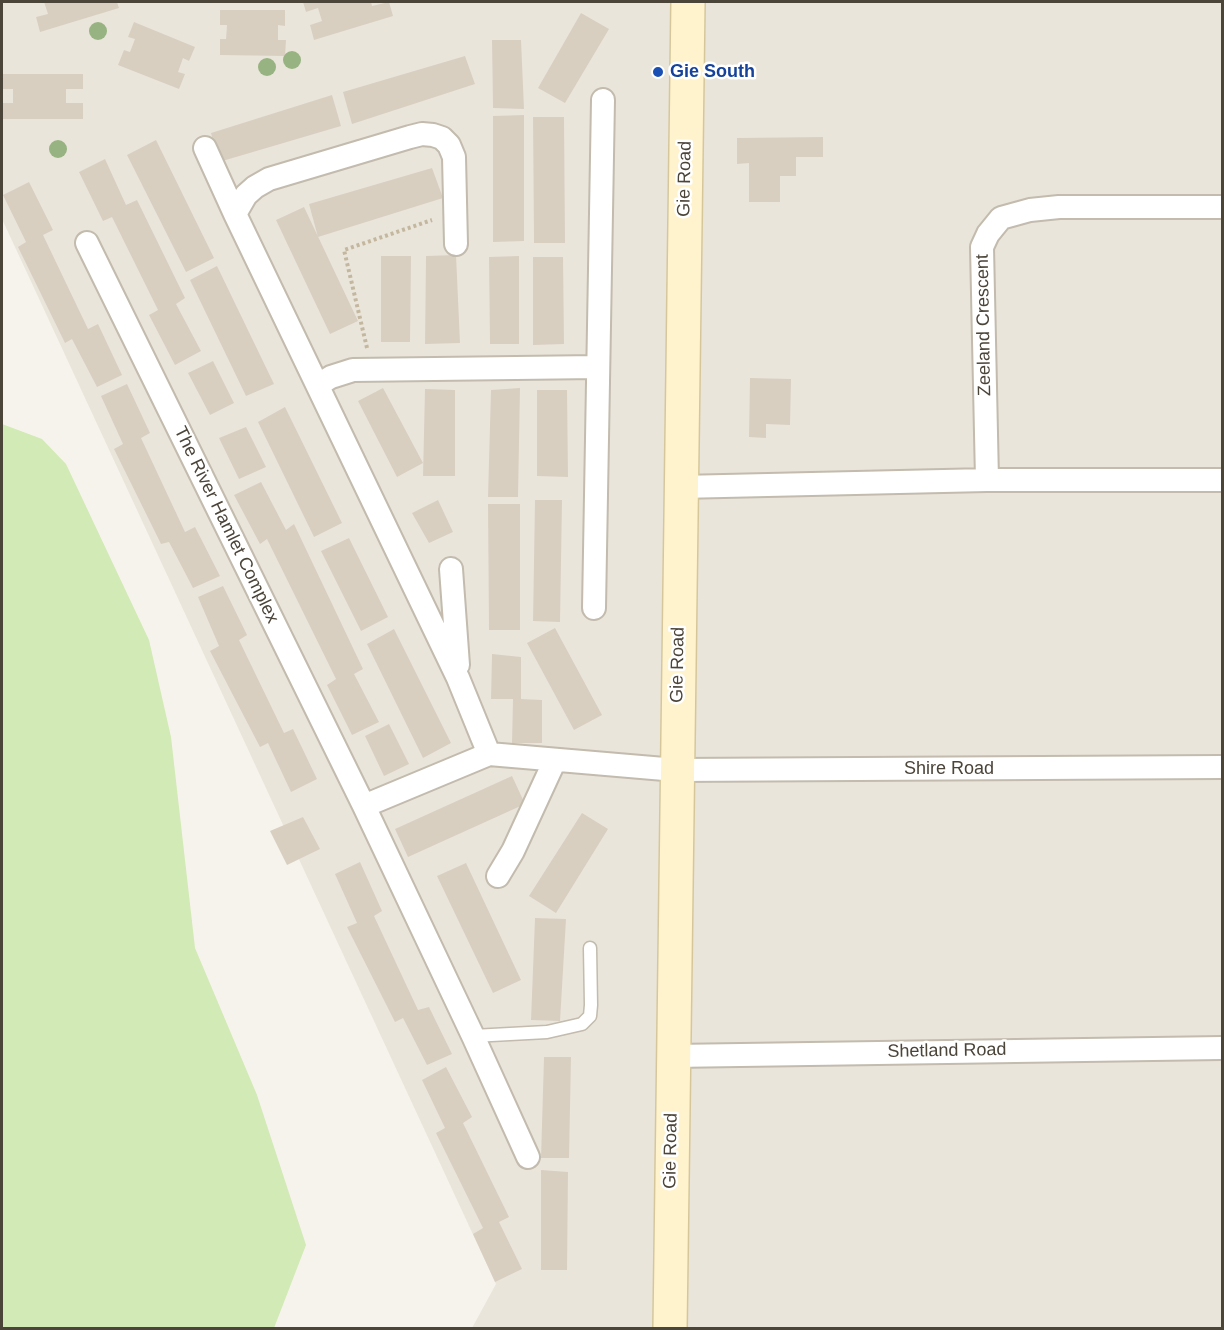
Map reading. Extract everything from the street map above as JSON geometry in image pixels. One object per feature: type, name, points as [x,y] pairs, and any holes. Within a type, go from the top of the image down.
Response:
[{"type":"street","name":"Gie Road","points":[[670,1329],[688,2]]},
{"type":"street","points":[[594,608],[603,100]]},
{"type":"street","points":[[235,214],[246,195],[269,180],[422,134],[442,138],[453,151],[456,244]]},
{"type":"street","points":[[205,148],[458,678],[489,754]]},
{"type":"street","name":"Zeeland Crescent","points":[[987,480],[982,247],[987,234],[1001,218],[1030,210],[1059,207],[1222,207]]},
{"type":"street","name":"The River Hamlet Complex","points":[[87,243],[364,806],[473,1035],[528,1157]]},
{"type":"street","points":[[318,385],[341,373],[353,370],[597,367]]},
{"type":"street","points":[[680,487],[987,480],[1222,480]]},
{"type":"street","points":[[452,569],[458,678]]},
{"type":"street","points":[[364,806],[489,754],[676,770]]},
{"type":"street","points":[[498,876],[513,851],[555,760]]},
{"type":"street","name":"Shire Road","points":[[676,770],[1222,767]]},
{"type":"street","name":"Shetland Road","points":[[672,1056],[1222,1048]]},
{"type":"lane","points":[[473,1035],[547,1032],[582,1024],[590,1016],[590,948]]},
{"type":"path","points":[[371,369],[344,250],[455,212]]},
{"type":"shaded area","points":[[2,2],[1222,2],[1222,1328],[472,1328],[496,1284],[2,219]]},
{"type":"green space","points":[[2,424],[42,439],[66,464],[149,640],[171,737],[195,948],[257,1095],[306,1245],[274,1328],[2,1328]]},
{"type":"building","points":[[44,2],[117,2],[119,8],[40,32],[36,17],[48,14]]},
{"type":"building","points":[[303,2],[371,2],[372,6],[389,2],[393,16],[314,40],[310,25],[322,21],[318,8],[306,12]]},
{"type":"building","points":[[220,10],[285,10],[285,26],[278,25],[278,40],[286,40],[285,56],[220,55],[220,39],[226,39],[227,25],[220,25]]},
{"type":"building","points":[[581,13],[609,29],[565,103],[538,88]]},
{"type":"building","points":[[134,22],[195,47],[189,61],[183,58],[178,72],[185,74],[179,89],[118,65],[124,50],[130,52],[135,39],[128,37]]},
{"type":"building","points":[[492,40],[521,40],[524,109],[493,108]]},
{"type":"building","points":[[465,56],[475,84],[352,124],[343,92]]},
{"type":"building","points":[[2,74],[83,74],[83,89],[66,89],[66,103],[83,103],[83,119],[2,119],[2,103],[13,103],[13,89],[2,89]]},
{"type":"building","points":[[332,95],[341,126],[219,162],[211,133]]},
{"type":"building","points":[[524,115],[524,241],[493,242],[493,116]]},
{"type":"building","points":[[533,117],[564,117],[565,243],[534,243]]},
{"type":"building","points":[[823,137],[823,157],[796,157],[796,176],[780,176],[780,202],[749,202],[749,163],[737,164],[737,138]]},
{"type":"building","points":[[156,140],[214,258],[186,272],[127,155]]},
{"type":"building","points":[[105,159],[126,205],[137,200],[185,298],[176,304],[201,351],[175,365],[149,315],[158,310],[112,217],[103,221],[79,172]]},
{"type":"building","points":[[432,168],[443,198],[318,237],[309,204]]},
{"type":"building","points":[[29,182],[53,230],[43,235],[88,329],[98,324],[122,375],[97,387],[72,339],[65,343],[18,247],[26,242],[3,195]]},
{"type":"building","points":[[304,207],[358,321],[330,334],[276,220]]},
{"type":"building","points":[[456,255],[460,343],[425,344],[426,256]]},
{"type":"building","points":[[381,256],[411,256],[410,342],[381,342]]},
{"type":"building","points":[[519,256],[519,344],[490,344],[489,257]]},
{"type":"building","points":[[533,257],[563,257],[564,344],[533,345]]},
{"type":"building","points":[[217,266],[274,384],[246,396],[190,280]]},
{"type":"building","points":[[213,361],[234,403],[210,415],[188,373]]},
{"type":"building","points":[[750,378],[791,379],[790,425],[766,424],[766,438],[749,437]]},
{"type":"building","points":[[127,384],[150,433],[141,438],[185,532],[195,527],[220,576],[193,588],[169,542],[161,544],[114,449],[123,444],[101,396]]},
{"type":"building","points":[[383,388],[423,463],[397,477],[358,401]]},
{"type":"building","points":[[520,388],[518,497],[488,497],[491,390]]},
{"type":"building","points":[[425,389],[455,390],[455,476],[423,476]]},
{"type":"building","points":[[537,390],[567,390],[568,477],[537,476]]},
{"type":"building","points":[[285,407],[342,523],[314,537],[258,422]]},
{"type":"building","points":[[246,427],[266,467],[239,479],[219,438]]},
{"type":"building","points":[[261,482],[286,530],[294,524],[363,669],[354,674],[379,722],[352,735],[327,685],[336,679],[267,539],[260,544],[234,495]]},
{"type":"building","points":[[438,500],[453,532],[429,543],[412,513]]},
{"type":"building","points":[[535,500],[562,500],[560,622],[533,621]]},
{"type":"building","points":[[488,504],[520,504],[520,630],[489,630]]},
{"type":"building","points":[[349,538],[388,617],[361,631],[321,551]]},
{"type":"building","points":[[223,586],[247,635],[239,640],[284,733],[293,729],[317,779],[291,792],[268,743],[260,747],[210,651],[219,646],[198,597]]},
{"type":"building","points":[[555,628],[602,715],[574,730],[527,643]]},
{"type":"building","points":[[394,629],[451,743],[423,758],[367,644]]},
{"type":"building","points":[[492,654],[521,657],[521,699],[542,700],[542,743],[512,743],[513,699],[491,699]]},
{"type":"building","points":[[389,724],[409,764],[384,776],[365,736]]},
{"type":"building","points":[[512,776],[525,804],[408,857],[395,829]]},
{"type":"building","points":[[582,813],[608,829],[556,913],[529,896]]},
{"type":"building","points":[[303,817],[320,849],[287,865],[270,831]]},
{"type":"building","points":[[360,862],[382,911],[374,916],[418,1010],[429,1007],[452,1054],[427,1065],[403,1018],[395,1022],[347,927],[357,923],[335,874]]},
{"type":"building","points":[[466,863],[521,980],[493,993],[437,876]]},
{"type":"building","points":[[535,918],[566,919],[560,1021],[531,1020]]},
{"type":"building","points":[[544,1057],[571,1057],[569,1158],[541,1158]]},
{"type":"building","points":[[446,1067],[472,1117],[463,1123],[509,1217],[499,1222],[522,1269],[495,1282],[473,1234],[483,1228],[436,1133],[445,1128],[422,1080]]},
{"type":"building","points":[[541,1170],[568,1172],[567,1270],[541,1270]]},
{"type":"place","name":"Gie South","points":[[658,72]]}]
